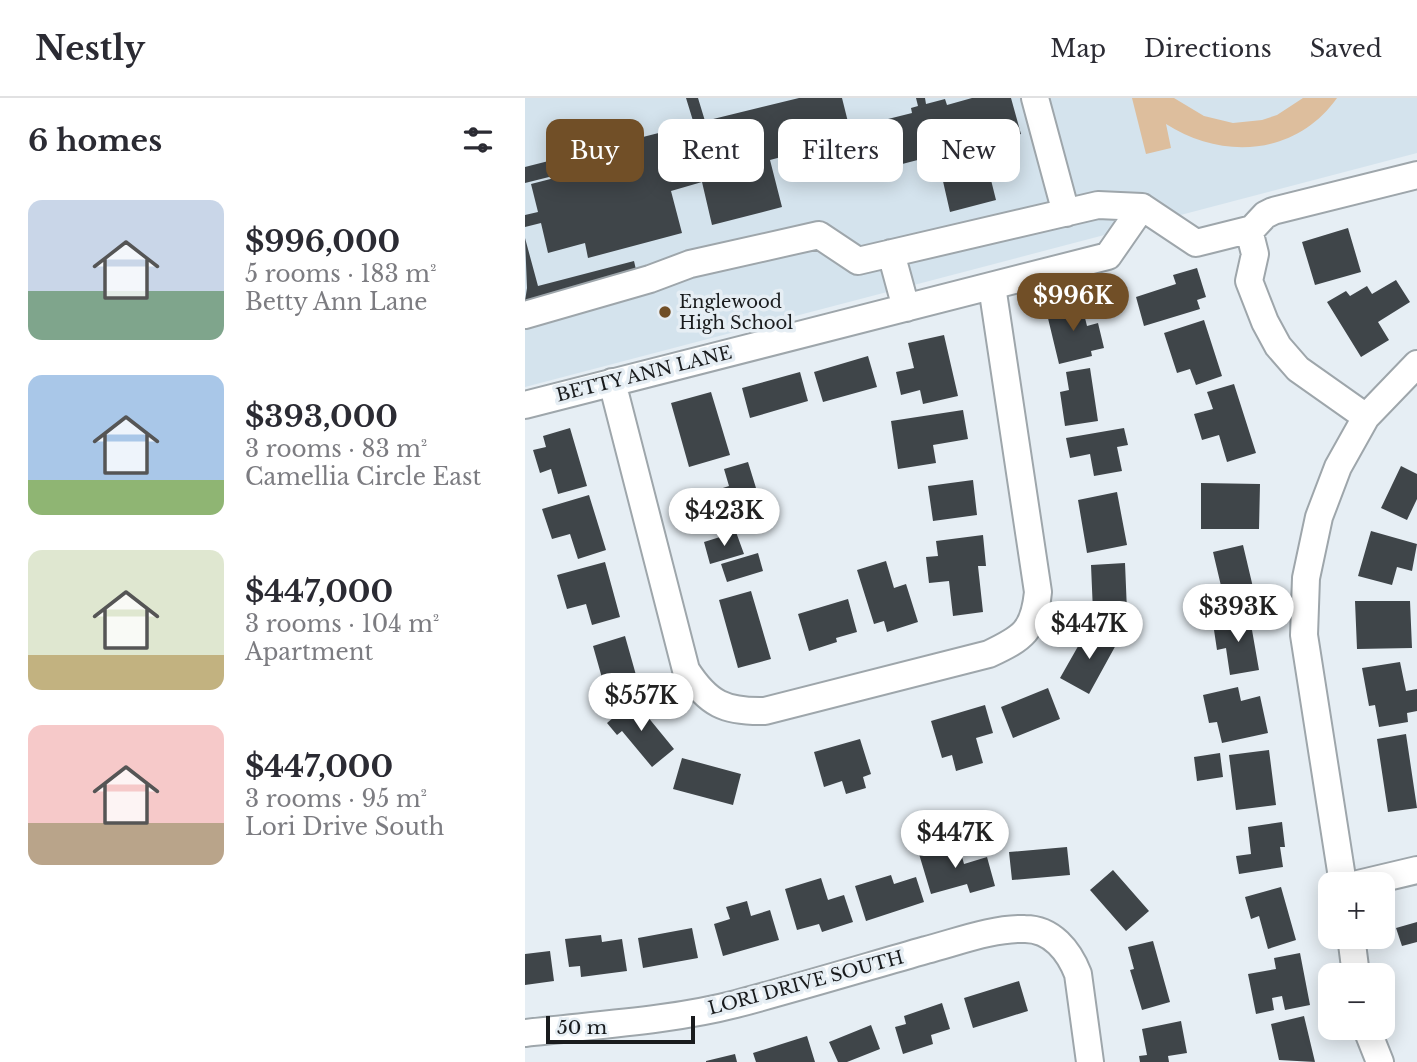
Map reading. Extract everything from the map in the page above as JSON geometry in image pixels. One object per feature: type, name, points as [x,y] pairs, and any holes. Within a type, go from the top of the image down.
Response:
[{"type":"street","points":[[1035,98],[1066,213]]},
{"type":"street","points":[[525,315],[650,279],[691,264],[819,235],[858,261],[1098,205],[1142,207],[1196,243],[1249,230],[1273,211],[1417,175]]},
{"type":"street","name":"BETTY ANN LANE","points":[[525,405],[1108,256],[1142,207]]},
{"type":"street","points":[[1249,230],[1255,254],[1249,281],[1278,346],[1298,369],[1366,417]]},
{"type":"street","points":[[891,253],[906,308]]},
{"type":"street","points":[[612,382],[686,670],[699,691],[717,704],[740,711],[765,711],[989,654],[1011,643],[1025,631],[1036,614],[1038,592],[992,286]]},
{"type":"street","points":[[1341,872],[1304,635],[1306,578],[1319,517],[1338,467],[1366,417],[1417,363]]},
{"type":"street","points":[[1395,875],[1417,870]]},
{"type":"street","name":"LORI DRIVE SOUTH","points":[[525,1033],[694,1012],[734,1004],[1007,930],[1027,929],[1043,933],[1060,943],[1073,963],[1078,974],[1090,1062]]},
{"type":"street","points":[[1371,1040],[1380,1062]]},
{"type":"shaded area","name":"Englewood High School","points":[[525,98],[1417,98],[1417,153],[525,387]]},
{"type":"shaded area","points":[[1132,98],[1174,98],[1204,116],[1233,123],[1262,120],[1277,115],[1303,98],[1337,98],[1320,117],[1301,132],[1280,141],[1234,147],[1188,136],[1166,124],[1171,148],[1146,154]]},
{"type":"building","points":[[686,98],[698,98],[704,119],[692,119]]},
{"type":"building","points":[[799,98],[842,98],[847,119],[778,119],[778,158],[770,160],[782,207],[712,225],[702,182],[764,182],[764,119],[713,119]]},
{"type":"building","points":[[916,98],[925,98],[926,104],[945,99],[947,105],[972,98],[1011,98],[1017,119],[917,119],[917,160],[903,164],[903,119],[888,119],[912,113],[911,108],[918,106]]},
{"type":"building","points":[[658,133],[658,182],[702,182],[671,191],[682,233],[588,258],[585,243],[548,253],[541,223],[525,227],[525,215],[538,212],[531,184],[546,180],[644,182],[644,137]]},
{"type":"building","points":[[546,162],[546,178],[525,183],[525,167]]},
{"type":"building","points":[[943,182],[992,182],[996,200],[950,212]]},
{"type":"building","points":[[1348,228],[1361,272],[1315,285],[1302,242]]},
{"type":"building","points":[[525,238],[538,286],[634,261],[637,274],[525,301]]},
{"type":"building","points":[[1197,268],[1206,297],[1197,300],[1200,309],[1144,326],[1136,297],[1176,284],[1173,275]]},
{"type":"building","points":[[1396,280],[1410,302],[1378,322],[1389,340],[1361,357],[1327,302],[1346,291],[1350,296],[1367,286],[1372,294]]},
{"type":"building","points":[[1081,302],[1087,326],[1098,323],[1104,348],[1091,351],[1092,356],[1059,364],[1046,310]]},
{"type":"building","points":[[1204,320],[1222,376],[1196,385],[1190,369],[1177,373],[1164,333]]},
{"type":"building","points":[[944,335],[958,396],[923,404],[920,390],[901,395],[896,372],[914,368],[908,343]]},
{"type":"building","points":[[868,356],[877,387],[823,402],[814,372]]},
{"type":"building","points":[[1090,368],[1098,421],[1065,426],[1060,392],[1069,390],[1066,372]]},
{"type":"building","points":[[800,372],[808,401],[750,418],[742,388]]},
{"type":"building","points":[[1234,384],[1256,453],[1227,462],[1219,435],[1202,440],[1194,414],[1213,409],[1207,392]]},
{"type":"building","points":[[711,392],[730,455],[689,467],[671,403]]},
{"type":"building","points":[[963,410],[968,439],[933,445],[936,463],[898,469],[891,421]]},
{"type":"building","points":[[570,428],[587,486],[558,494],[551,469],[540,473],[533,450],[546,447],[543,436]]},
{"type":"building","points":[[1124,428],[1128,445],[1117,447],[1122,471],[1094,476],[1090,454],[1070,458],[1066,438]]},
{"type":"building","points":[[748,462],[756,488],[748,490],[754,511],[701,527],[692,498],[729,486],[724,469]]},
{"type":"building","points":[[1401,466],[1417,474],[1417,499],[1407,520],[1381,508]]},
{"type":"building","points":[[973,480],[977,515],[933,521],[928,486]]},
{"type":"building","points":[[1201,483],[1260,484],[1259,529],[1201,529]]},
{"type":"building","points":[[1117,492],[1127,545],[1087,553],[1078,500]]},
{"type":"building","points":[[589,495],[606,550],[578,559],[570,534],[552,539],[542,509]]},
{"type":"building","points":[[1371,531],[1417,544],[1412,571],[1397,567],[1392,585],[1358,576]]},
{"type":"building","points":[[736,532],[744,554],[710,564],[704,542]]},
{"type":"building","points":[[983,535],[986,566],[978,566],[983,612],[953,616],[949,581],[929,583],[926,557],[938,556],[936,541]]},
{"type":"building","points":[[1243,545],[1256,600],[1226,607],[1213,552]]},
{"type":"building","points":[[758,553],[763,571],[727,582],[721,564]]},
{"type":"building","points":[[886,561],[894,588],[906,584],[918,622],[887,632],[884,621],[874,624],[857,570]]},
{"type":"building","points":[[605,562],[620,617],[592,625],[586,604],[567,609],[557,575]]},
{"type":"building","points":[[1125,563],[1127,611],[1093,612],[1091,565]]},
{"type":"building","points":[[751,591],[771,659],[738,668],[719,600]]},
{"type":"building","points":[[848,599],[857,632],[836,638],[837,642],[809,651],[798,614]]},
{"type":"building","points":[[1355,601],[1410,601],[1412,648],[1357,649]]},
{"type":"building","points":[[1249,613],[1259,670],[1230,675],[1226,648],[1217,650],[1214,630],[1223,629],[1221,618]]},
{"type":"building","points":[[1089,627],[1117,643],[1089,694],[1060,678]]},
{"type":"building","points":[[625,636],[636,675],[604,685],[593,646]]},
{"type":"building","points":[[1400,662],[1406,691],[1417,689],[1417,711],[1407,713],[1408,722],[1379,727],[1375,705],[1369,706],[1362,668]]},
{"type":"building","points":[[1238,687],[1241,701],[1260,696],[1268,733],[1222,743],[1217,722],[1209,723],[1203,695]]},
{"type":"building","points":[[1048,688],[1060,719],[1013,738],[1001,707]]},
{"type":"building","points":[[634,700],[674,749],[652,767],[622,731],[617,735],[607,723]]},
{"type":"building","points":[[985,705],[993,733],[976,738],[983,763],[956,771],[952,755],[942,758],[931,721]]},
{"type":"building","points":[[1406,734],[1417,808],[1388,812],[1377,739]]},
{"type":"building","points":[[860,739],[871,774],[863,777],[866,788],[846,794],[842,781],[824,787],[814,752]]},
{"type":"building","points":[[1269,750],[1276,805],[1236,810],[1229,755]]},
{"type":"building","points":[[1220,753],[1223,777],[1197,781],[1194,757]]},
{"type":"building","points":[[682,758],[741,774],[733,805],[673,789]]},
{"type":"building","points":[[1282,822],[1285,847],[1280,847],[1283,867],[1239,874],[1236,856],[1251,854],[1248,827]]},
{"type":"building","points":[[958,842],[964,864],[987,857],[995,886],[970,893],[967,884],[931,894],[919,854]]},
{"type":"building","points":[[1067,847],[1070,875],[1012,880],[1009,852]]},
{"type":"building","points":[[1113,870],[1149,911],[1126,931],[1090,890]]},
{"type":"building","points":[[891,875],[894,884],[916,877],[924,902],[866,921],[855,886]]},
{"type":"building","points":[[821,878],[828,900],[844,895],[853,922],[822,932],[819,924],[797,930],[785,889]]},
{"type":"building","points":[[1281,887],[1296,940],[1268,949],[1259,916],[1251,919],[1245,897]]},
{"type":"building","points":[[747,901],[751,916],[770,910],[779,940],[723,956],[714,924],[730,919],[726,907]]},
{"type":"building","points":[[1417,922],[1417,942],[1402,946],[1396,928]]},
{"type":"building","points":[[692,928],[698,958],[643,968],[638,938]]},
{"type":"building","points":[[601,935],[602,942],[622,939],[627,971],[581,977],[580,966],[569,967],[565,939]]},
{"type":"building","points":[[1153,941],[1170,1002],[1142,1010],[1130,970],[1134,969],[1128,947]]},
{"type":"building","points":[[550,951],[554,981],[525,985],[525,954]]},
{"type":"building","points":[[1300,953],[1310,1005],[1285,1010],[1282,996],[1272,998],[1274,1010],[1256,1014],[1248,974],[1276,969],[1274,958]]},
{"type":"building","points":[[1019,981],[1028,1011],[973,1028],[964,998]]},
{"type":"building","points":[[942,1003],[950,1029],[931,1035],[933,1044],[903,1054],[895,1027],[906,1024],[904,1016]]},
{"type":"building","points":[[1304,1016],[1315,1062],[1279,1060],[1271,1024]]},
{"type":"building","points":[[1181,1021],[1187,1053],[1168,1056],[1169,1062],[1140,1062],[1139,1056],[1147,1055],[1142,1029]]},
{"type":"building","points":[[871,1025],[880,1049],[847,1062],[838,1062],[829,1042]]},
{"type":"building","points":[[807,1036],[815,1062],[756,1062],[753,1053]]},
{"type":"building","points":[[735,1054],[737,1062],[706,1062],[706,1061]]},
{"type":"place","name":"Englewood High School","points":[[665,312]]}]
